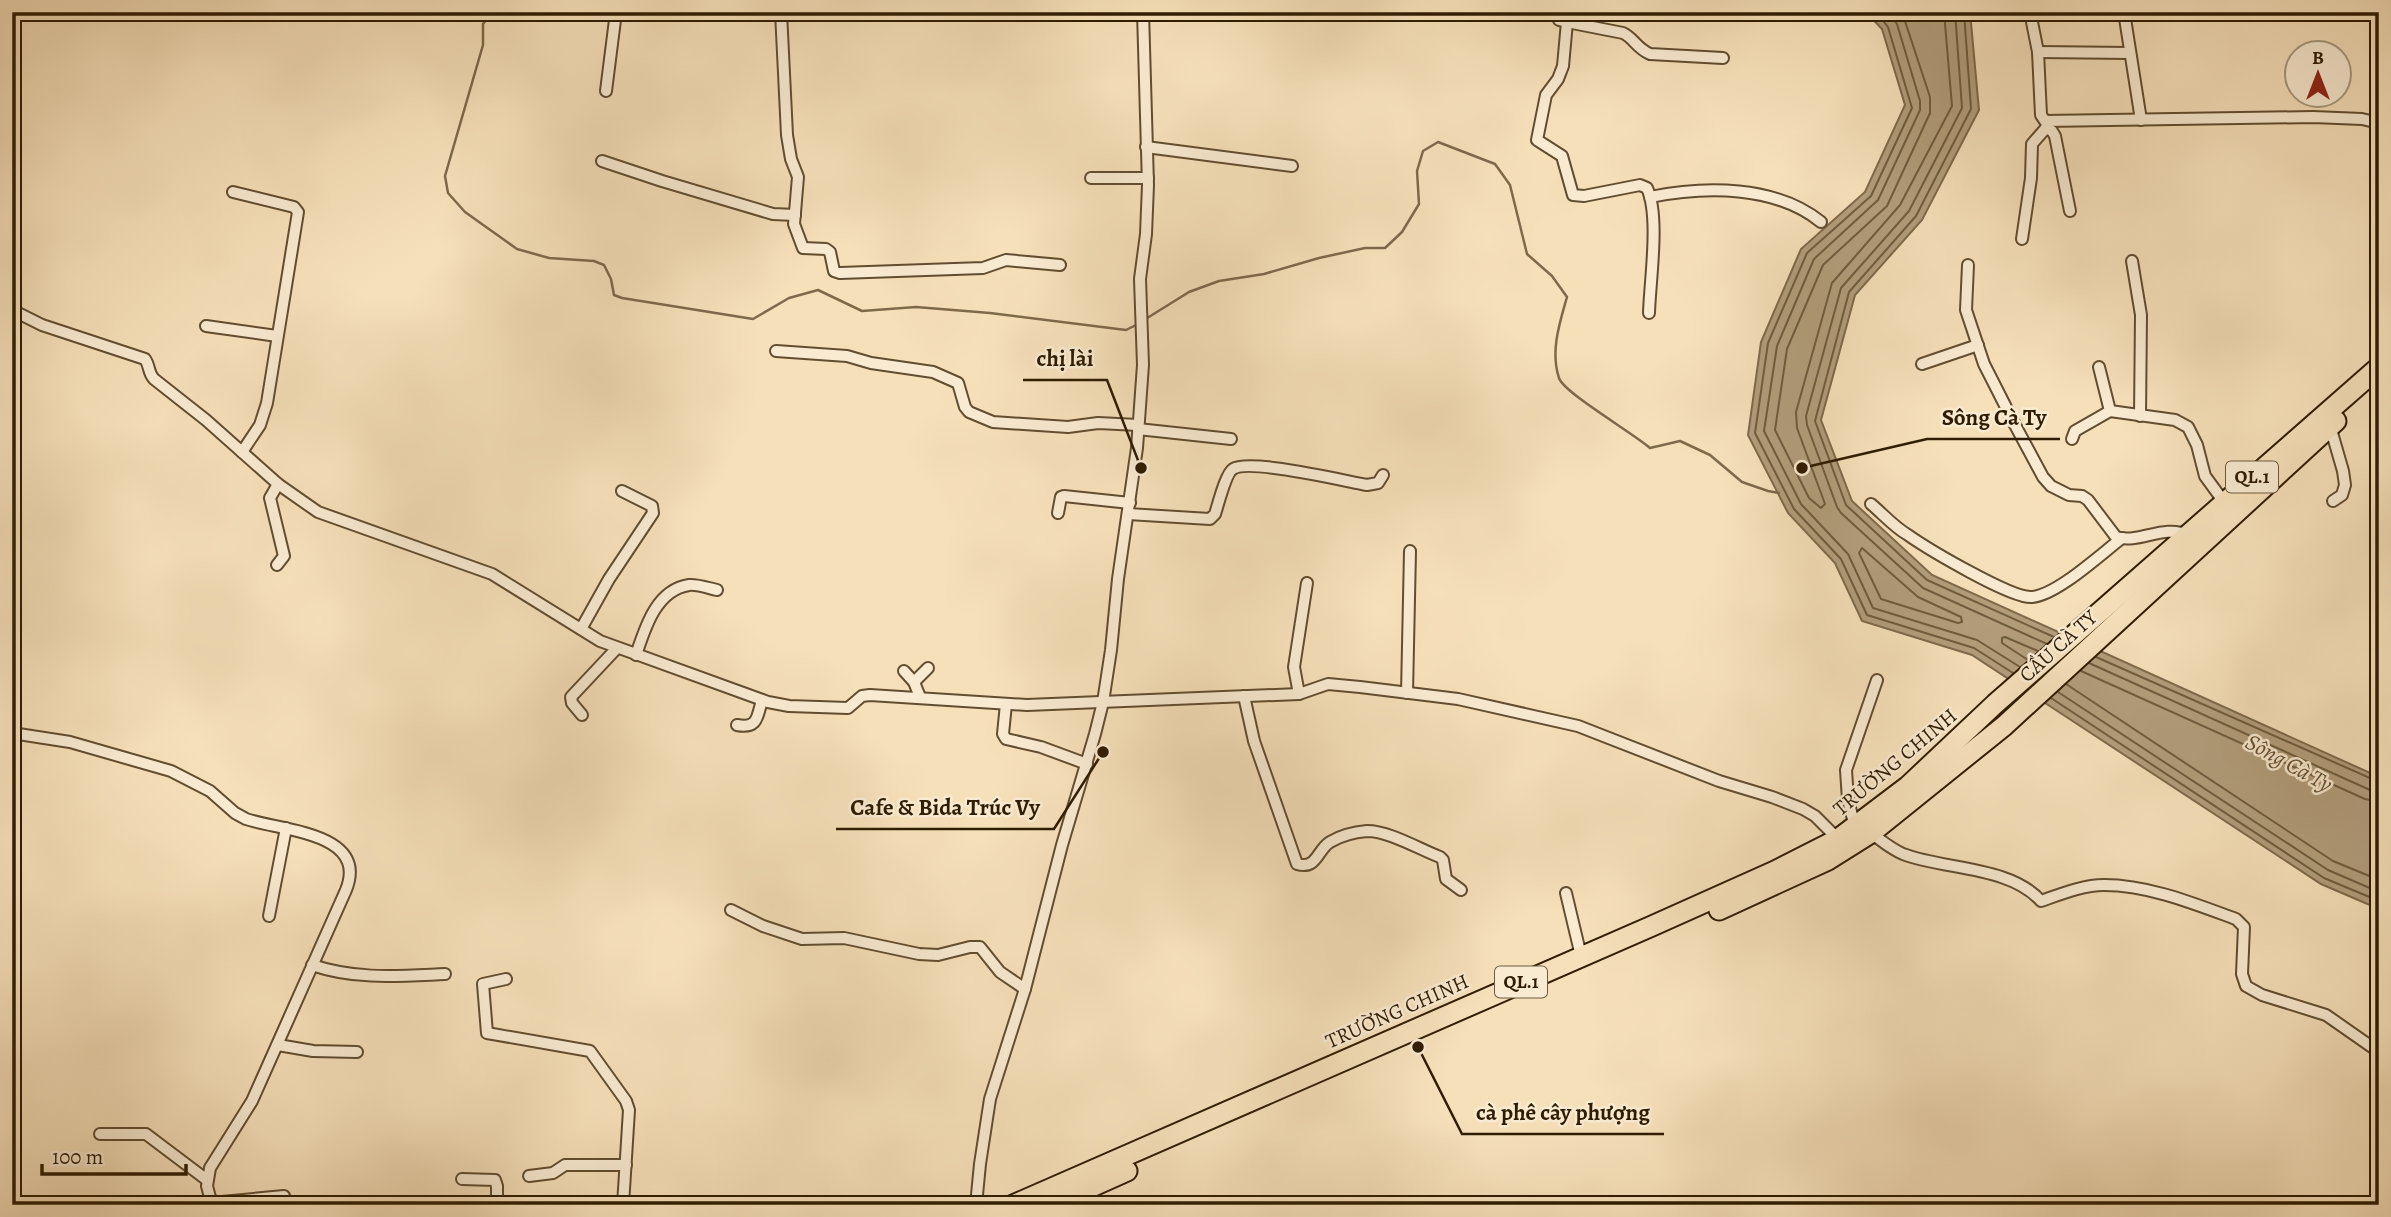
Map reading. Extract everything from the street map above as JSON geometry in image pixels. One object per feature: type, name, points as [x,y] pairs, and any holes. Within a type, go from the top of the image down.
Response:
[{"type":"highway","name":"QL.1","points":[[2189,535],[2379,367]]},
{"type":"highway","name":"QL.1","points":[[2330,426],[2379,384]]},
{"type":"highway","name":"CẦU CÀ TY","points":[[2004,726],[2330,426]]},
{"type":"highway","name":"CẦU CÀ TY","points":[[1995,704],[2189,535]]},
{"type":"highway","name":"TRƯỜNG CHINH","points":[[1051,1205],[1403,1047],[1777,886],[1828,860],[1995,704]]},
{"type":"highway","name":"TRƯỜNG CHINH","points":[[1013,1205],[1118,1161],[1863,830],[2004,726]]},
{"type":"street","points":[[606,90],[617,12]]},
{"type":"street","points":[[781,12],[787,135],[791,159],[798,177],[794,224],[803,248],[830,252],[834,271],[840,272],[983,268],[1006,260],[1060,265]]},
{"type":"street","points":[[1558,12],[1559,20],[1623,33],[1630,37],[1640,50],[1650,54],[1723,58]]},
{"type":"street","points":[[2030,12],[2038,52],[2041,116],[2055,136],[2070,211]]},
{"type":"street","points":[[2124,12],[2141,120]]},
{"type":"street","points":[[976,1205],[989,1105],[1025,989],[1103,702],[1129,509],[1143,355],[1140,279],[1146,234],[1148,178],[1146,13]]},
{"type":"street","points":[[1567,22],[1563,66],[1558,79],[1546,95],[1537,140],[1562,156],[1573,195],[1584,196],[1640,186],[1647,188],[1653,241],[1649,313]]},
{"type":"street","points":[[2038,52],[2130,53]]},
{"type":"street","points":[[2022,239],[2031,178],[2032,144],[2047,125],[2141,120],[2313,117],[2379,122]]},
{"type":"street","points":[[1146,147],[1292,166]]},
{"type":"street","points":[[602,161],[764,211],[795,215]]},
{"type":"street","points":[[1091,178],[1148,178]]},
{"type":"street","points":[[1650,197],[1680,191],[1752,193],[1786,203],[1821,222]]},
{"type":"street","points":[[233,192],[294,207],[298,212],[264,417],[242,452]]},
{"type":"street","points":[[2132,261],[2141,315],[2140,416]]},
{"type":"street","points":[[1968,265],[1966,310],[1978,345],[1990,376],[2043,477],[2059,491],[2088,500],[2099,511],[2113,534],[2122,538],[2129,539],[2169,530],[2189,535]]},
{"type":"street","points":[[12,310],[42,325],[145,359],[153,379],[278,484],[318,512],[492,574],[617,648],[762,700],[789,706],[843,708],[849,708],[865,695],[1006,704],[1103,702],[1299,694],[1328,684],[1458,699],[1578,726],[1718,781],[1772,796],[1803,808],[1838,839]]},
{"type":"street","points":[[206,326],[277,336]]},
{"type":"street","points":[[1922,364],[1978,345]]},
{"type":"street","points":[[776,351],[847,356],[871,363],[933,372],[958,383],[962,400],[969,412],[999,424],[1068,427],[1098,423],[1231,439]]},
{"type":"street","points":[[2099,367],[2110,411]]},
{"type":"street","points":[[2072,439],[2075,431],[2110,411],[2175,420],[2188,427],[2197,445],[2205,476],[2224,502]]},
{"type":"street","points":[[2330,426],[2345,485],[2342,495],[2333,501]]},
{"type":"street","points":[[1058,513],[1061,497],[1064,496],[1129,509],[1210,519],[1215,514],[1230,471],[1237,467],[1270,467],[1367,485],[1378,482],[1383,475]]},
{"type":"street","points":[[277,565],[284,556],[270,498],[278,484]]},
{"type":"street","points":[[581,629],[609,579],[653,513],[652,506],[622,491]]},
{"type":"street","points":[[1871,504],[1906,534],[1999,586],[2024,596],[2042,595],[2056,589],[2122,538]]},
{"type":"street","points":[[1407,693],[1410,551]]},
{"type":"street","points":[[1299,694],[1294,667],[1307,583]]},
{"type":"street","points":[[636,655],[646,623],[667,596],[675,590],[691,585],[717,590]]},
{"type":"street","points":[[582,715],[572,703],[571,697],[617,648]]},
{"type":"street","points":[[915,682],[928,668]]},
{"type":"street","points":[[904,671],[915,682],[920,697]]},
{"type":"street","points":[[1877,680],[1846,770],[1848,800],[1863,830],[1903,854],[1940,865],[1997,876],[2033,892],[2041,901],[2085,887],[2103,885],[2153,892],[2236,919],[2244,927],[2242,974],[2246,986],[2262,995],[2326,1015],[2379,1052]]},
{"type":"street","points":[[1244,696],[1254,741],[1297,863],[1304,866],[1312,864],[1328,843],[1341,837],[1366,831],[1379,832],[1440,857],[1443,860],[1446,879],[1461,890]]},
{"type":"street","points":[[737,725],[747,727],[757,720],[762,700]]},
{"type":"street","points":[[1006,704],[1003,734],[1006,740],[1041,747],[1087,764]]},
{"type":"street","points":[[12,733],[70,741],[171,771],[210,790],[235,813],[246,819],[328,841],[343,852],[351,870],[346,890],[252,1101],[210,1168],[207,1180],[211,1204],[284,1196]]},
{"type":"street","points":[[269,916],[286,828]]},
{"type":"street","points":[[1566,892],[1581,956]]},
{"type":"street","points":[[731,910],[763,926],[802,939],[844,938],[938,956],[980,947],[1000,972],[1025,989]]},
{"type":"street","points":[[312,965],[332,972],[365,977],[445,974]]},
{"type":"street","points":[[506,979],[483,984],[487,1033],[593,1053],[629,1107],[623,1205]]},
{"type":"street","points":[[278,1045],[313,1051],[357,1052]]},
{"type":"street","points":[[100,1135],[146,1134],[207,1180]]},
{"type":"street","points":[[529,1176],[553,1173],[565,1166],[626,1165]]},
{"type":"street","points":[[462,1179],[495,1181],[497,1205]]},
{"type":"water","name":"Sông Cà Ty","points":[[1866,12],[1970,12],[1979,110],[1922,220],[1855,295],[1821,420],[1852,501],[1932,575],[2379,777],[2379,909],[2321,884],[1972,655],[1862,621],[1835,563],[1788,513],[1748,435],[1761,342],[1801,249],[1865,192],[1905,105],[1882,29]]},
{"type":"waterway","points":[[492,12],[483,24],[483,45],[445,176],[448,193],[465,212],[517,249],[549,258],[594,261],[604,265],[611,279],[614,295],[622,298],[753,319],[789,298],[818,290],[862,311],[916,307],[1126,330],[1138,324]]},
{"type":"waterway","points":[[1144,320],[1189,292],[1219,281],[1264,274],[1365,248],[1385,248],[1402,232],[1419,204],[1417,171],[1423,151],[1438,142],[1495,164],[1510,185],[1527,254],[1552,276],[1567,297],[1559,326],[1555,357],[1559,378],[1564,385],[1650,448],[1680,441],[1710,455],[1742,482],[1779,493]]},
{"type":"place","name":"chị lài","points":[[1141,468]]},
{"type":"place","name":"Sông Cà Ty","points":[[1802,468]]},
{"type":"place","name":"Cafe & Bida Trúc Vy","points":[[1103,752]]},
{"type":"place","name":"cà phê cây phượng","points":[[1418,1047]]}]
